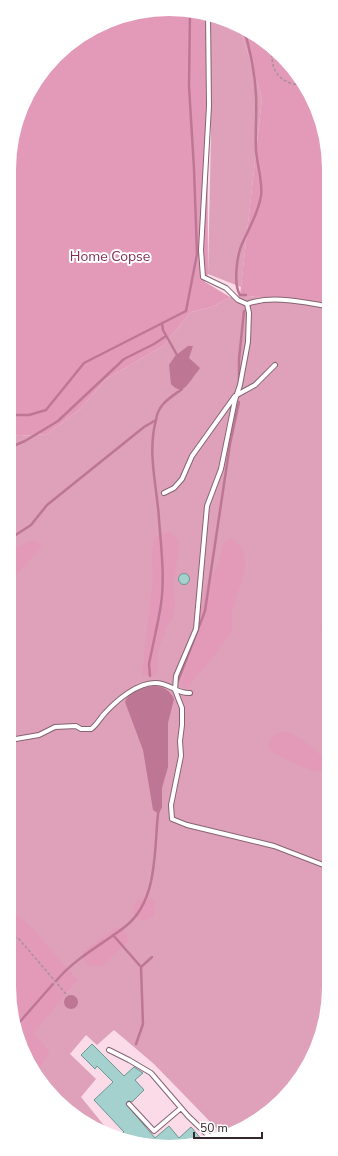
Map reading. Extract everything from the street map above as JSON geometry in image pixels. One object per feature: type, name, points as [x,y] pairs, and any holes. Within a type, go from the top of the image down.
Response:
[{"type":"lane","points":[[208,21],[209,106],[201,250],[203,277],[226,288],[238,300],[247,304],[258,300],[270,300],[322,305]]},
{"type":"lane","points":[[247,304],[249,313],[248,342],[221,469],[207,506],[196,629],[176,676],[175,689],[182,708],[182,725],[180,741],[181,756],[173,789],[172,819],[187,825],[274,846],[322,864]]},
{"type":"lane","points":[[164,493],[174,488],[182,479],[196,450],[237,394],[256,385],[275,365]]},
{"type":"lane","points":[[16,739],[39,735],[55,727],[76,726],[81,729],[91,729],[106,712],[137,687],[154,683],[163,683],[180,693],[190,693]]},
{"type":"lane","points":[[109,1050],[151,1073],[181,1108],[208,1135]]},
{"type":"lane","points":[[129,1104],[154,1131],[181,1108]]},
{"type":"path","points":[[272,56],[272,66],[275,71],[289,82],[296,84]]},
{"type":"path","points":[[16,938],[19,939],[66,994]]},
{"type":"shaded area","points":[[211,22],[242,34],[262,98],[241,287],[208,274],[211,135]]},
{"type":"shaded area","points":[[240,295],[322,305],[321,1007],[314,1036],[302,1064],[284,1088],[270,1102],[246,1120],[220,1131],[154,1064],[114,1030],[97,1045],[86,1035],[70,1054],[96,1079],[81,1097],[104,1125],[92,1120],[68,1102],[54,1088],[36,1064],[21,1027],[17,1007],[16,435],[47,434],[79,410],[106,379],[163,346],[191,312],[212,307],[230,297]]},
{"type":"shaded area","points":[[188,346],[193,346],[189,358],[200,368],[183,389],[178,389],[171,384],[169,365],[175,356]]},
{"type":"shaded area","points":[[153,686],[166,689],[174,699],[168,723],[168,767],[162,788],[162,807],[159,814],[153,810],[143,750],[125,702],[133,693]]},
{"type":"shaded area","points":[[71,995],[76,997],[78,1002],[76,1007],[71,1009],[66,1007],[64,1002],[66,997]]},
{"type":"green space","name":"Home Copse","points":[[159,16],[179,16],[207,21],[208,274],[205,282],[230,297],[212,307],[191,312],[163,346],[106,379],[79,410],[47,434],[16,435],[16,159],[21,129],[36,92],[54,68],[68,54],[93,36],[110,28],[129,21]]},
{"type":"green space","points":[[242,34],[270,54],[284,68],[302,93],[317,129],[322,159],[322,305],[240,295],[262,98]]},
{"type":"green space","points":[[170,531],[178,540],[178,556],[173,586],[175,601],[173,618],[167,625],[157,654],[158,670],[156,676],[142,675],[153,577],[152,556],[154,538]]},
{"type":"green space","points":[[230,539],[239,546],[244,554],[245,563],[244,573],[232,614],[232,629],[225,641],[188,687],[183,688],[181,685],[207,583],[218,565],[223,544]]},
{"type":"green space","points":[[34,540],[42,546],[16,575],[16,547]]},
{"type":"green space","points":[[283,731],[307,743],[322,757],[322,772],[301,766],[285,759],[269,749],[269,742],[275,735]]},
{"type":"green space","points":[[151,898],[154,900],[155,911],[150,918],[147,920],[141,920],[133,915],[135,904],[139,900]]},
{"type":"green space","points":[[16,914],[33,929],[77,980],[34,1033],[50,1053],[39,1068],[28,1046],[21,1027],[16,997]]},
{"type":"green space","points":[[117,927],[124,930],[128,939],[127,943],[102,966],[88,965],[84,961],[82,952]]},
{"type":"building","points":[[184,573],[188,575],[190,579],[188,583],[184,585],[180,583],[178,579],[180,575]]},
{"type":"building","points":[[92,1044],[124,1076],[134,1067],[143,1073],[135,1080],[144,1090],[132,1102],[128,1101],[126,1104],[155,1138],[169,1126],[179,1138],[191,1127],[200,1137],[179,1140],[159,1140],[123,1133],[124,1132],[94,1100],[113,1082],[97,1066],[95,1069],[81,1055]]},
{"type":"waterway","points":[[16,415],[29,415],[46,410],[84,363],[186,311],[197,254],[189,86],[190,17]]},
{"type":"waterway","points":[[246,36],[255,78],[256,150],[261,179],[261,196],[258,209],[242,244],[237,262],[236,277],[238,290],[240,295],[246,295]]},
{"type":"waterway","points":[[239,384],[239,359],[244,311]]},
{"type":"waterway","points":[[162,323],[163,330],[177,355]]},
{"type":"waterway","points":[[16,445],[58,421],[124,359],[154,344],[166,336]]},
{"type":"waterway","points":[[16,535],[31,525],[47,505],[144,427],[156,420],[157,414],[162,406],[182,389]]},
{"type":"waterway","points":[[178,681],[205,611],[230,444],[239,402]]},
{"type":"waterway","points":[[150,676],[149,664],[160,612],[163,583],[158,507],[152,457],[153,432],[156,420]]},
{"type":"waterway","points":[[56,981],[72,965],[126,926],[144,903],[149,889],[155,859],[158,814]]},
{"type":"waterway","points":[[113,935],[141,967],[143,1024],[136,1044]]},
{"type":"waterway","points":[[141,967],[152,957]]},
{"type":"waterway","points":[[20,1022],[53,984]]}]
